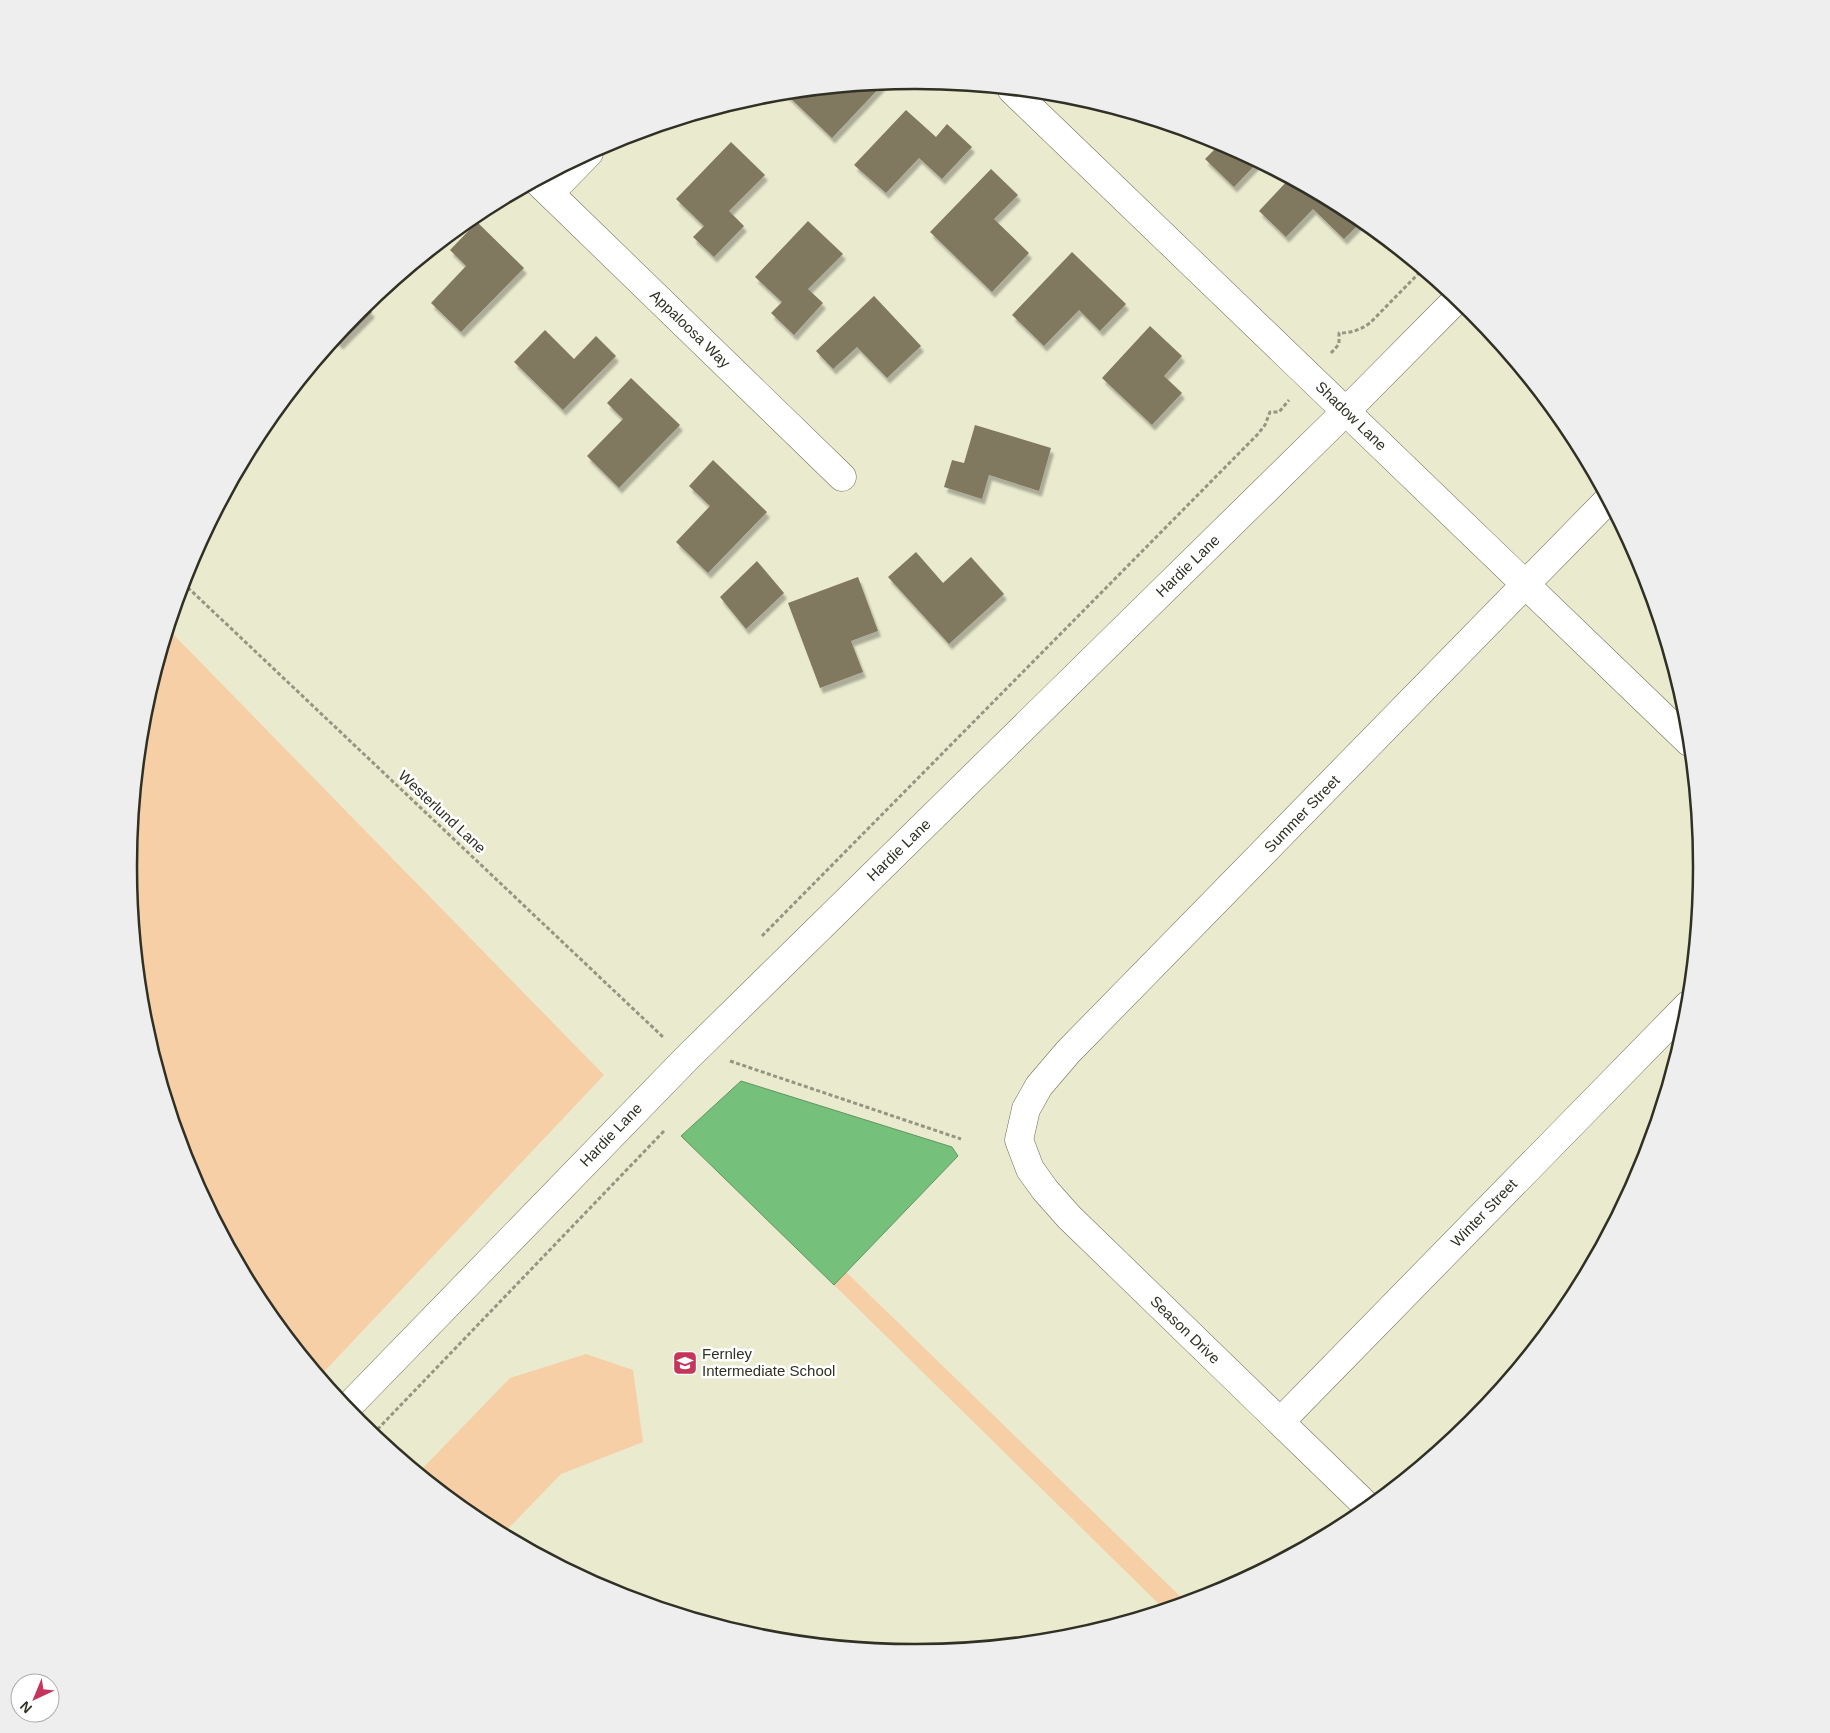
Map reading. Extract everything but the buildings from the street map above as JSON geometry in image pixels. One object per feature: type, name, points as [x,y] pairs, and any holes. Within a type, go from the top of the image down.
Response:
[{"type":"street","name":"Shadow Lane","points":[[1017,95],[1681,734]]},
{"type":"street","points":[[544,187],[560,175]]},
{"type":"street","name":"Appaloosa Way","points":[[544,187],[842,477]]},
{"type":"street","name":"Hardie Lane","points":[[352,1403],[687,1058],[1346,411],[1452,304]]},
{"type":"street","name":"Summer Street","points":[[1019,1140],[1026,1109],[1039,1086],[1068,1052],[1603,505]]},
{"type":"street","name":"Winter Street","points":[[1280,1422],[1679,1014]]},
{"type":"street","name":"Season Drive","points":[[1019,1140],[1030,1170],[1069,1218],[1363,1502]]},
{"type":"path","points":[[1339,344],[1339,333],[1360,330],[1370,323],[1418,274]]},
{"type":"path","points":[[762,936],[1258,434],[1270,412],[1279,412]]},
{"type":"path","name":"Westerlund Lane","points":[[189,589],[687,1058]]},
{"type":"path","points":[[730,1062],[961,1139]]},
{"type":"path","points":[[378,1429],[668,1127]]},
{"type":"shaded area","points":[[173,635],[604,1075],[324,1372],[268,1299],[241,1255],[217,1210],[196,1164],[179,1116],[164,1068],[152,1018],[144,968],[139,917],[137,866],[139,816],[144,765],[152,715]]},
{"type":"shaded area","points":[[741,1081],[952,1147],[958,1156],[834,1285],[681,1136]]},
{"type":"shaded area","points":[[846,1272],[1181,1597],[1160,1605],[834,1285]]},
{"type":"shaded area","points":[[586,1354],[633,1370],[643,1442],[561,1474],[508,1529],[442,1484],[423,1468],[510,1378]]},
{"type":"place","name":"Fernley Intermediate School","points":[[685,1363]]}]
